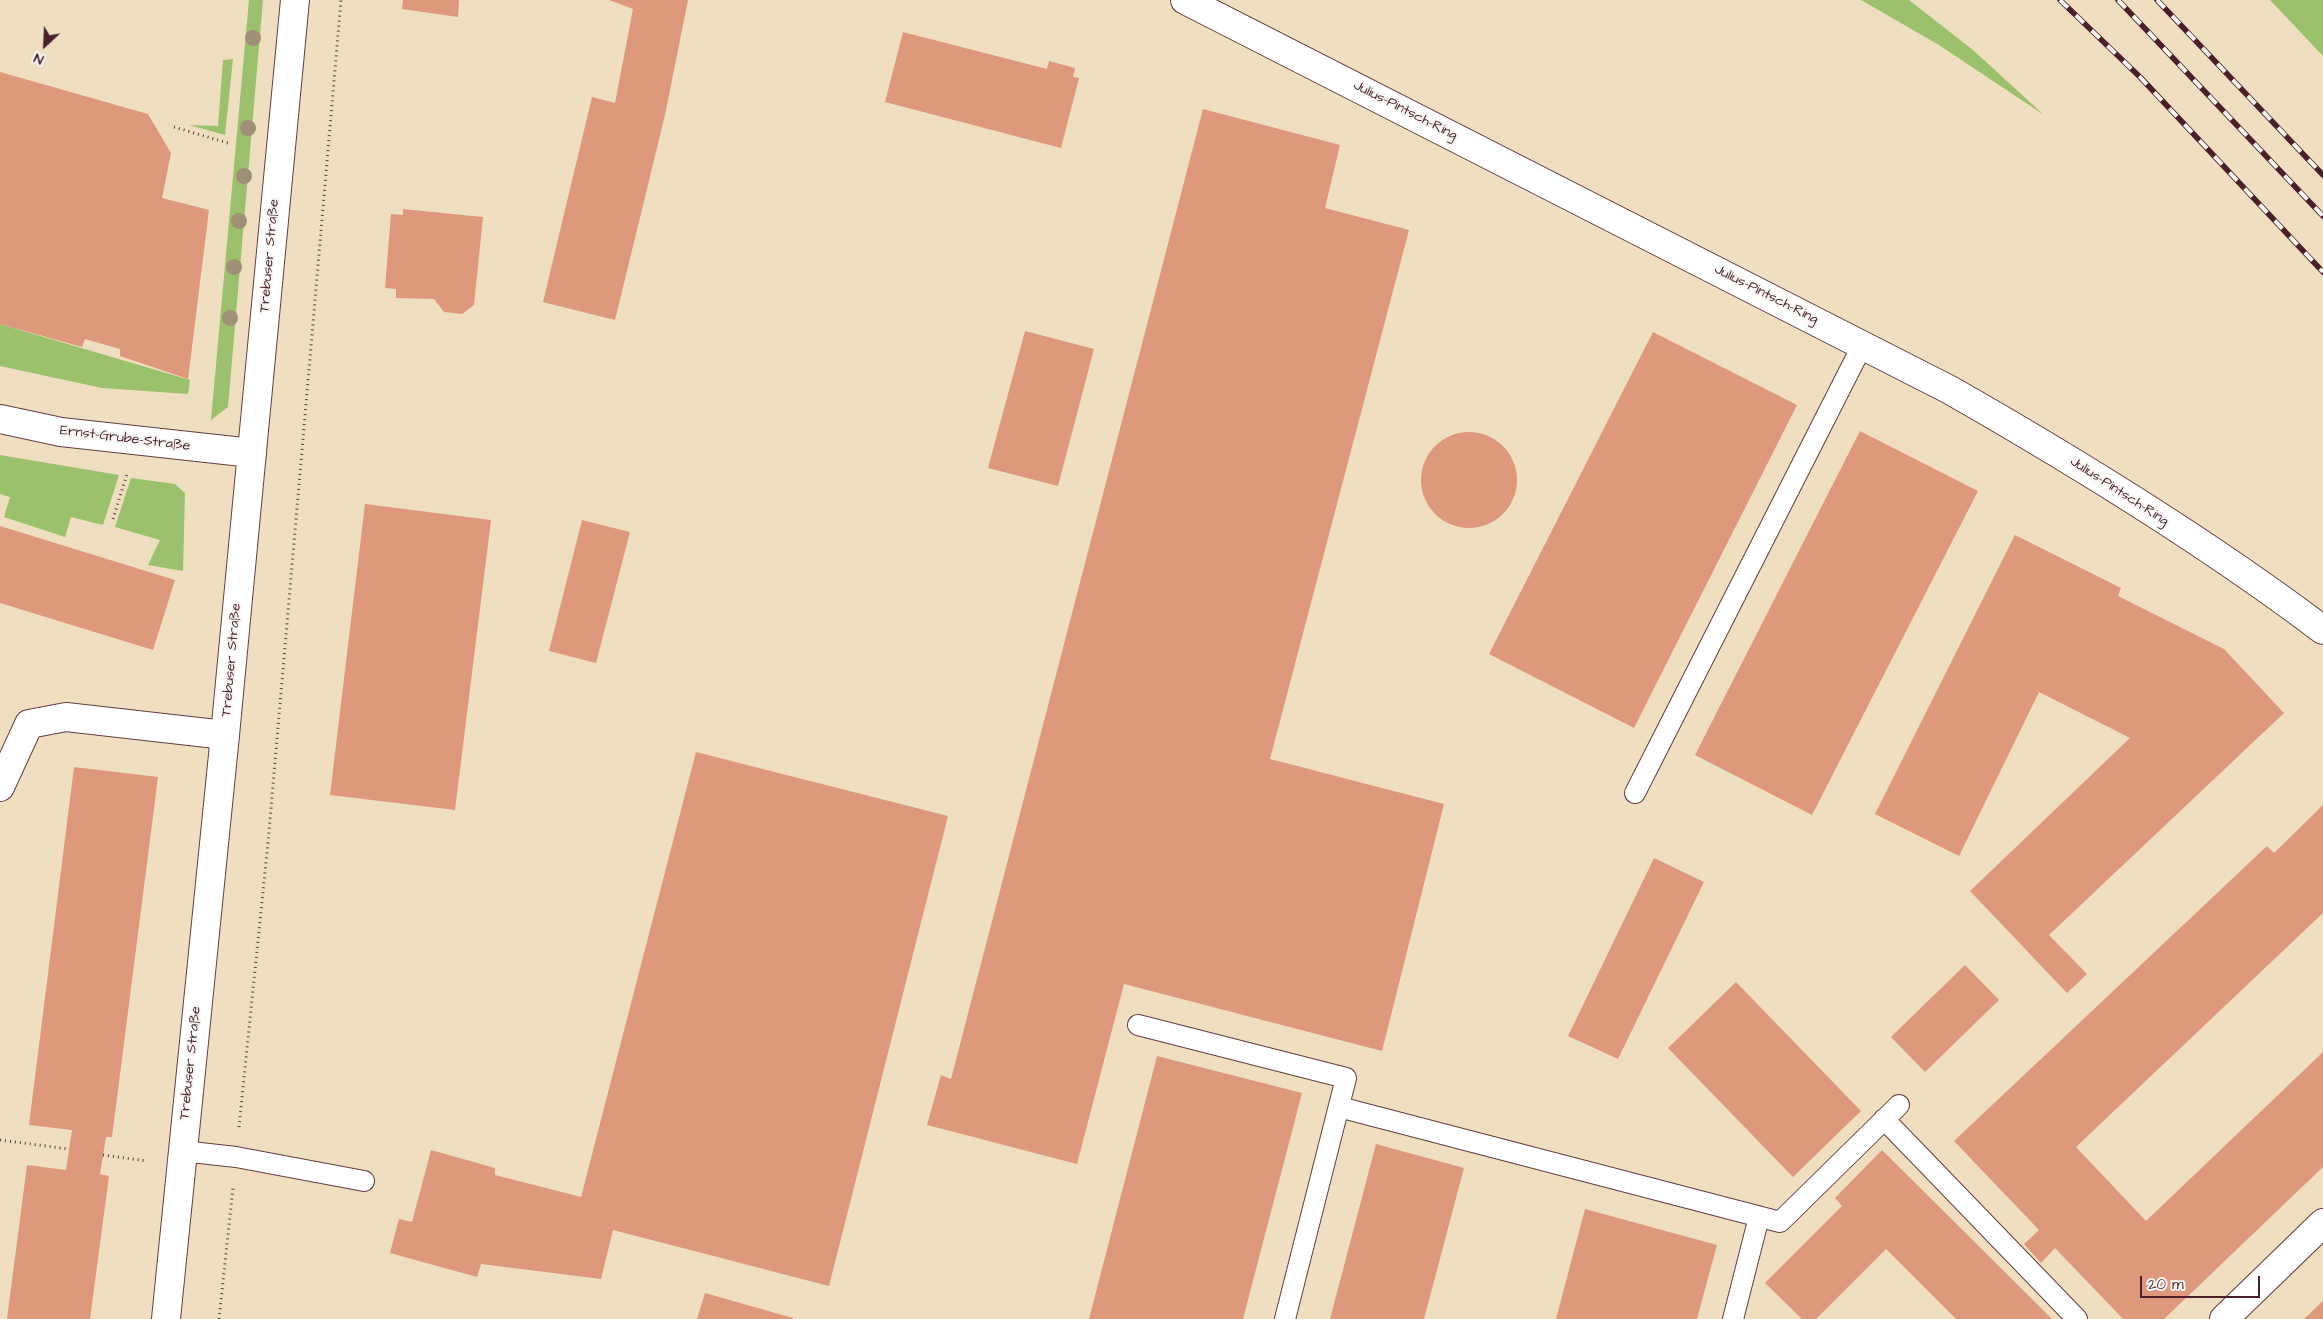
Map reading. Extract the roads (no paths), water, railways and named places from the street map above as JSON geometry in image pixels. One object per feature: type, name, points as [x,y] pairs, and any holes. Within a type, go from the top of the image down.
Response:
[{"type":"street","name":"Trebuser Straße","points":[[166,1319],[225,735],[295,0]]},
{"type":"street","name":"Julius-Pintsch-Ring","points":[[1185,0],[1950,390],[2033,437],[2142,505],[2323,630]]},
{"type":"street","name":"Ernst-Grube-Straße","points":[[0,419],[61,432],[252,453]]},
{"type":"street","points":[[0,787],[29,724],[66,717],[225,735]]},
{"type":"street","points":[[2224,1319],[2323,1223]]},
{"type":"lane","points":[[1635,793],[1863,344]]},
{"type":"lane","points":[[1138,1025],[1346,1078],[1285,1319]]},
{"type":"lane","points":[[1339,1107],[1780,1222],[1899,1105]]},
{"type":"lane","points":[[1884,1119],[2077,1319]]},
{"type":"lane","points":[[182,1159],[236,1157],[364,1181]]},
{"type":"lane","points":[[1733,1319],[1759,1217]]},
{"type":"railway","points":[[2060,0],[2140,77],[2323,272]]},
{"type":"railway","points":[[2118,0],[2323,216]]},
{"type":"railway","points":[[2157,0],[2323,175]]}]
